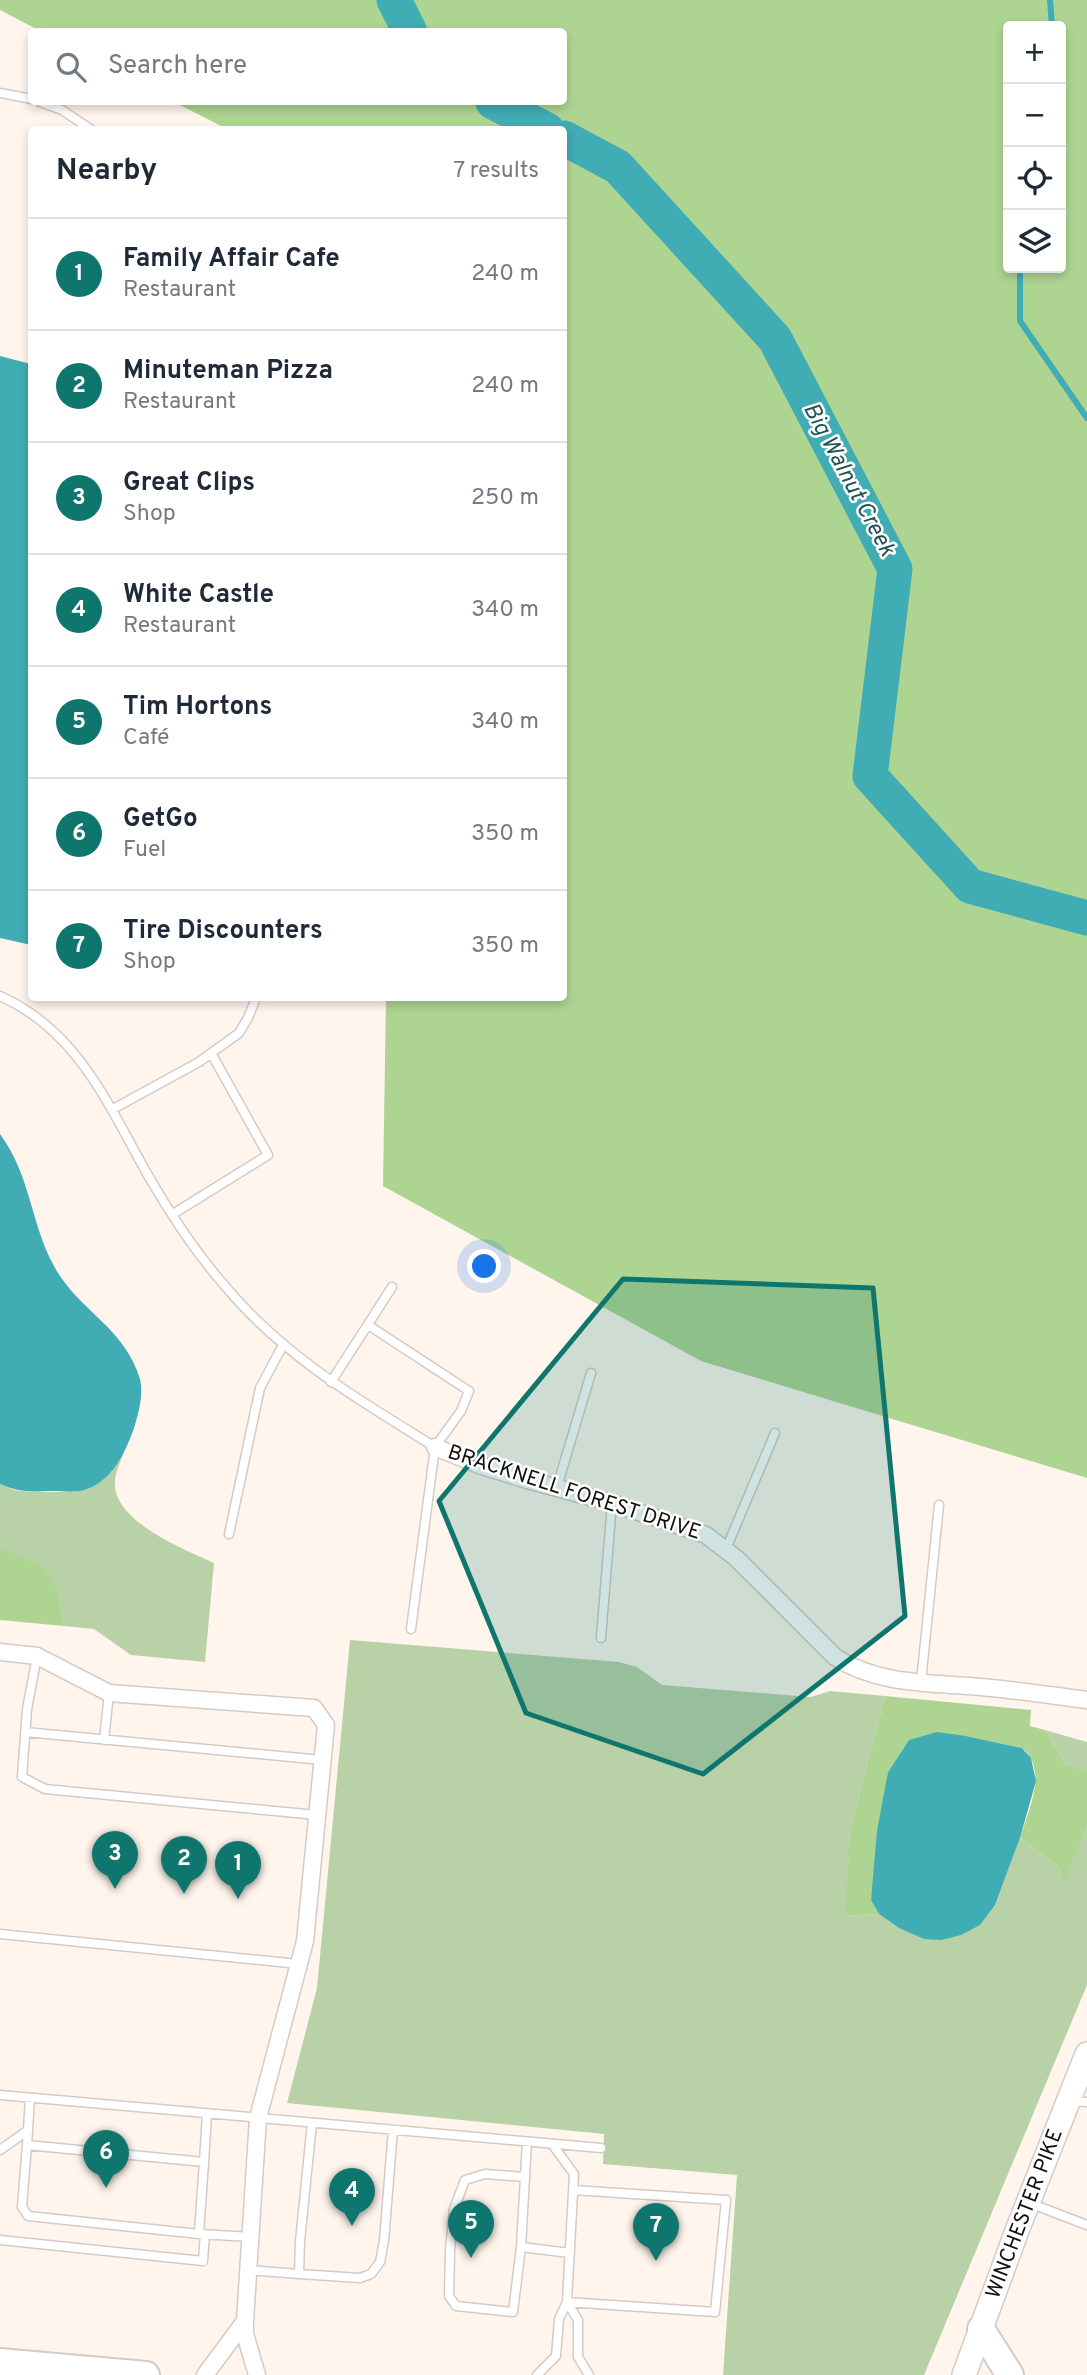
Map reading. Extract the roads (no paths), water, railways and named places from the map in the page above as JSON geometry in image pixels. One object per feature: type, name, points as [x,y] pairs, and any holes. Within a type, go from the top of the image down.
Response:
[{"type":"main road","name":"WINCHESTER PIKE","points":[[964,2375],[1029,2203],[1078,2101],[1087,2054]]},
{"type":"main road","points":[[981,2329],[1010,2375]]},
{"type":"main road","points":[[0,2362],[146,2375]]},
{"type":"street","name":"BRACKNELL FOREST DRIVE","points":[[435,1447],[490,1468],[612,1503],[706,1535],[726,1549],[835,1657],[852,1668],[865,1673],[922,1682],[1087,1700]]},
{"type":"street","points":[[0,1652],[37,1656],[109,1693],[314,1708],[326,1725],[305,1941],[258,2118],[245,2321],[245,2334],[257,2375]]},
{"type":"street","points":[[205,2375],[245,2321]]},
{"type":"lane","points":[[0,93],[28,98]]},
{"type":"lane","points":[[48,105],[62,110],[86,126]]},
{"type":"lane","name":"BRACKNELL FOREST DRIVE","points":[[0,996],[50,1026],[74,1054],[113,1108],[149,1177],[195,1248],[225,1287],[265,1331],[331,1382],[435,1447]]},
{"type":"lane","points":[[113,1108],[211,1053],[239,1032],[255,1001]]},
{"type":"lane","points":[[173,1214],[268,1155],[211,1053]]},
{"type":"lane","points":[[331,1382],[392,1287]]},
{"type":"lane","points":[[368,1325],[469,1391],[461,1411],[435,1447],[411,1629]]},
{"type":"lane","points":[[229,1534],[260,1388],[283,1345]]},
{"type":"lane","points":[[557,1487],[591,1373]]},
{"type":"lane","points":[[726,1549],[775,1433]]},
{"type":"lane","points":[[601,1638],[612,1503]]},
{"type":"lane","points":[[922,1682],[939,1505]]},
{"type":"lane","points":[[37,1656],[27,1709],[22,1777],[45,1789],[317,1815]]},
{"type":"lane","points":[[104,1740],[109,1693]]},
{"type":"lane","points":[[25,1732],[322,1760]]},
{"type":"lane","points":[[0,1934],[299,1964]]},
{"type":"lane","points":[[0,2095],[601,2148]]},
{"type":"lane","points":[[30,2098],[22,2207],[28,2216],[251,2237]]},
{"type":"lane","points":[[0,2240],[202,2261],[207,2114]]},
{"type":"lane","points":[[299,2273],[312,2123]]},
{"type":"lane","points":[[249,2270],[360,2278],[371,2274],[380,2262],[384,2241],[393,2130]]},
{"type":"lane","points":[[0,2150],[27,2131]]},
{"type":"lane","points":[[525,2177],[485,2174],[465,2180],[454,2209],[450,2250],[449,2296],[456,2306],[513,2312],[521,2247],[525,2177],[527,2142]]},
{"type":"lane","points":[[537,2375],[556,2356],[559,2319],[567,2302],[574,2174],[552,2144]]},
{"type":"lane","points":[[27,2145],[204,2162]]},
{"type":"lane","points":[[567,2302],[715,2312],[726,2200],[573,2190]]},
{"type":"lane","points":[[1029,2203],[1087,2225]]},
{"type":"lane","points":[[521,2247],[570,2253]]},
{"type":"lane","points":[[567,2302],[578,2320],[578,2357],[589,2375]]},
{"type":"water","points":[[0,356],[28,363],[28,944],[0,938]]},
{"type":"water","points":[[0,1134],[18,1166],[54,1266],[75,1295],[123,1345],[140,1379],[138,1412],[125,1449],[102,1481],[84,1490],[32,1491],[13,1489],[0,1484]]},
{"type":"water","points":[[937,1732],[1022,1748],[1031,1758],[1036,1781],[1020,1838],[995,1905],[980,1925],[961,1935],[941,1940],[924,1939],[899,1928],[879,1914],[871,1900],[877,1831],[888,1772],[909,1740]]},
{"type":"waterway","name":"Big Walnut Creek","points":[[394,0],[408,28]]},
{"type":"waterway","points":[[1050,0],[1052,21]]},
{"type":"waterway","name":"Big Walnut Creek","points":[[499,105],[539,126]]},
{"type":"waterway","name":"Big Walnut Creek","points":[[567,140],[618,167],[775,339],[895,569],[870,776],[970,886],[1087,918]]},
{"type":"waterway","points":[[1020,273],[1020,321],[1087,418]]},
{"type":"place","name":"Great Clips","points":[[115,1889]]},
{"type":"place","name":"Minuteman Pizza","points":[[184,1894]]},
{"type":"place","name":"Family Affair Cafe","points":[[238,1899]]},
{"type":"place","name":"GetGo","points":[[106,2188]]},
{"type":"place","name":"White Castle","points":[[352,2226]]},
{"type":"place","name":"Tim Hortons","points":[[471,2258]]},
{"type":"place","name":"Tire Discounters","points":[[656,2261]]}]
